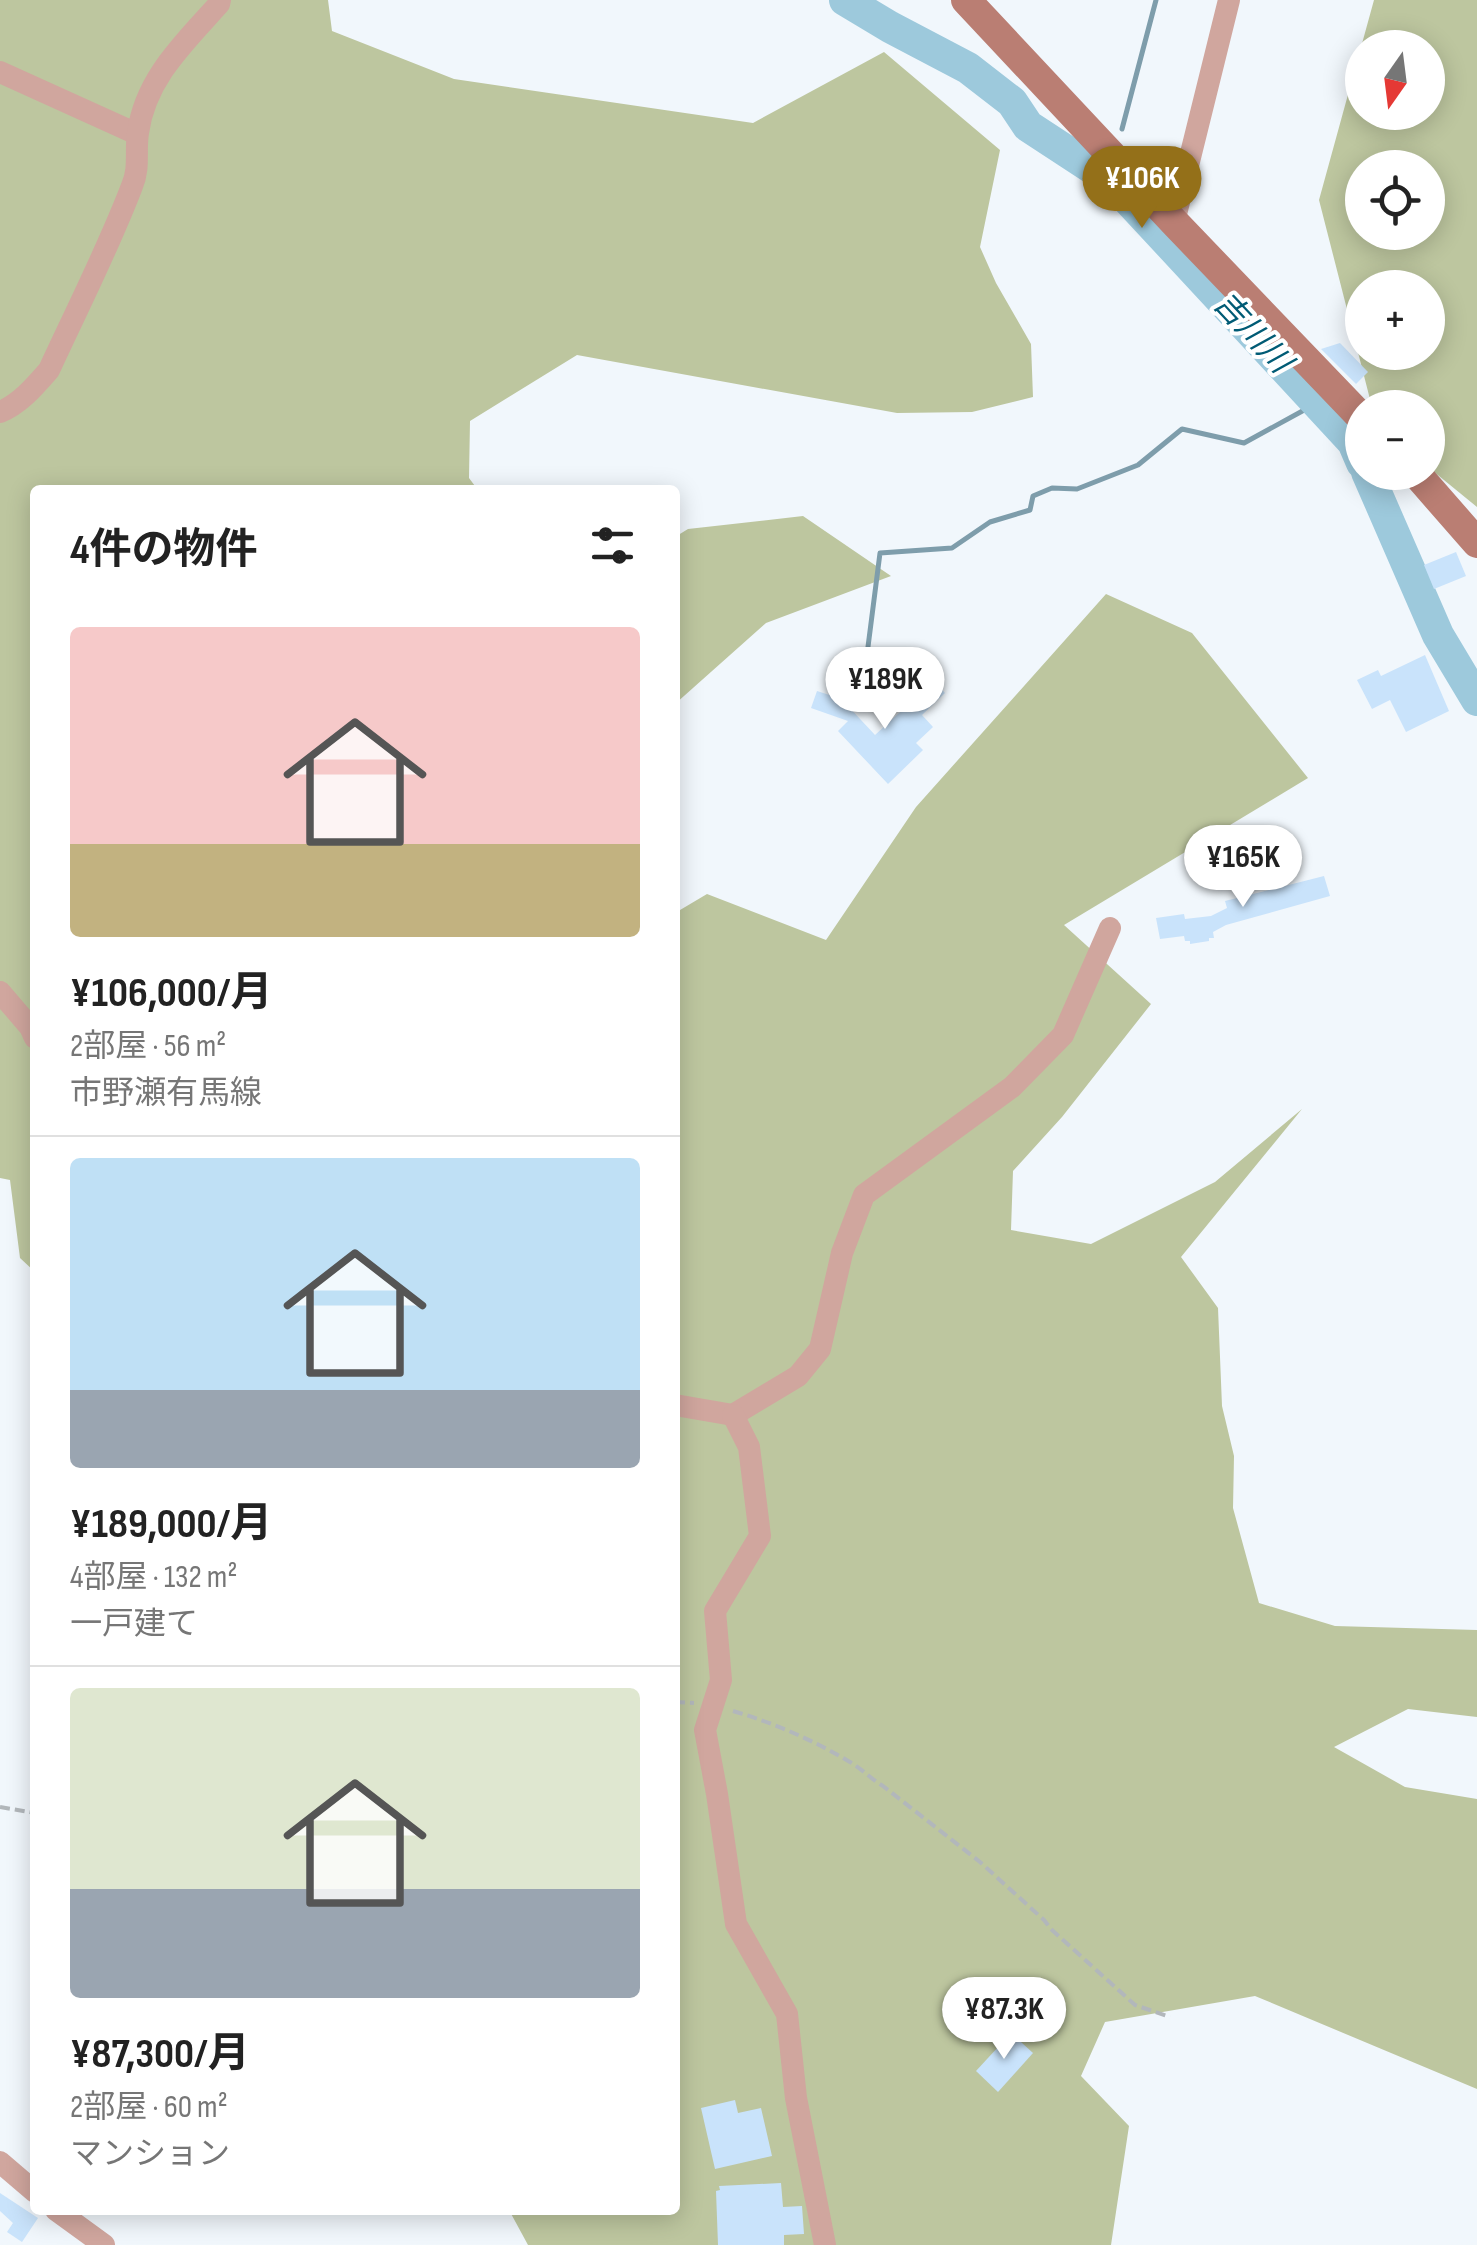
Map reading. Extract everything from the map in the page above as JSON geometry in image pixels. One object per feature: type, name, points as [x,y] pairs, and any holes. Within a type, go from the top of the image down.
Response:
[{"type":"main road","points":[[966,0],[1345,400]]},
{"type":"main road","points":[[1431,490],[1477,543]]},
{"type":"street","points":[[0,412],[33,389],[48,370],[134,181],[138,134],[148,92],[170,59],[220,0]]},
{"type":"street","points":[[1174,222],[1229,0]]},
{"type":"street","points":[[0,72],[138,134]]},
{"type":"street","points":[[680,1406],[733,1415],[798,1376],[820,1350],[842,1253],[864,1195],[1012,1086],[1063,1035],[1110,928]]},
{"type":"street","points":[[0,992],[30,1027]]},
{"type":"street","points":[[733,1415],[748,1447],[760,1536],[715,1611],[721,1680],[705,1730],[736,1924],[787,2014],[796,2098],[825,2245]]},
{"type":"street","points":[[0,2162],[30,2188]]},
{"type":"street","points":[[63,2215],[104,2245]]},
{"type":"path","points":[[714,1705],[786,1728],[854,1765],[980,1862],[1136,2005],[1170,2017]]},
{"type":"path","points":[[0,1807],[30,1811]]},
{"type":"green space","points":[[0,0],[328,0],[332,31],[454,79],[753,123],[884,52],[1000,150],[980,247],[1031,344],[1033,397],[972,412],[897,413],[577,355],[470,421],[469,478],[474,485],[30,485],[30,1267],[20,1258],[10,1180],[0,1178]]},
{"type":"green space","points":[[1374,0],[1477,0],[1477,507],[1445,481],[1445,390],[1368,390],[1363,370],[1445,370],[1445,270],[1345,270],[1345,302],[1319,200],[1345,105],[1345,130],[1445,130],[1445,30],[1366,30]]},
{"type":"green space","points":[[803,516],[891,576],[766,623],[680,700],[680,534],[688,529]]},
{"type":"green space","points":[[1106,594],[1192,633],[1308,778],[1064,925],[1151,1004],[1062,1117],[1013,1171],[1011,1230],[1091,1244],[1215,1182],[1302,1109],[1181,1257],[1218,1308],[1222,1406],[1234,1456],[1233,1508],[1259,1603],[1335,1626],[1477,1630],[1477,1717],[1408,1709],[1334,1747],[1405,1787],[1477,1799],[1477,2089],[1255,1996],[1105,2022],[1081,2076],[1129,2126],[1111,2245],[528,2245],[512,2215],[680,2215],[680,910],[707,894],[826,940],[916,807]]},
{"type":"building","points":[[1340,343],[1345,348],[1345,370],[1368,372],[1356,384],[1321,349]]},
{"type":"building","points":[[1456,552],[1466,576],[1434,589],[1424,565]]},
{"type":"building","points":[[1425,655],[1449,711],[1406,732],[1390,700],[1372,709],[1357,680],[1378,670],[1381,676]]},
{"type":"building","points":[[934,681],[945,693],[922,715],[933,727],[916,743],[923,750],[888,784],[838,731],[848,721],[811,708],[817,691],[848,701],[847,705],[875,735]]},
{"type":"building","points":[[1324,876],[1330,896],[1226,925],[1213,932],[1214,938],[1209,941],[1190,944],[1184,936],[1160,939],[1156,918],[1211,916],[1227,908],[1225,901]]},
{"type":"building","points":[[1011,2033],[1033,2053],[998,2092],[976,2071]]},
{"type":"building","points":[[735,2100],[738,2113],[761,2108],[772,2156],[715,2169],[701,2108]]},
{"type":"building","points":[[781,2183],[783,2207],[802,2206],[804,2234],[784,2235],[784,2245],[718,2245],[719,2186]]},
{"type":"building","points":[[0,2193],[38,2218],[22,2242],[7,2232],[13,2223],[0,2211]]},
{"type":"waterway","name":"吉川川","points":[[845,0],[968,68],[1012,102],[1028,126],[1109,179],[1345,433]]},
{"type":"waterway","points":[[1122,129],[1156,0]]},
{"type":"waterway","points":[[864,678],[880,553],[952,548],[990,522],[1030,510],[1033,496],[1052,488],[1077,489],[1138,465],[1182,429],[1244,443],[1317,403]]},
{"type":"waterway","name":"吉川川","points":[[1375,490],[1438,635],[1477,700]]}]
